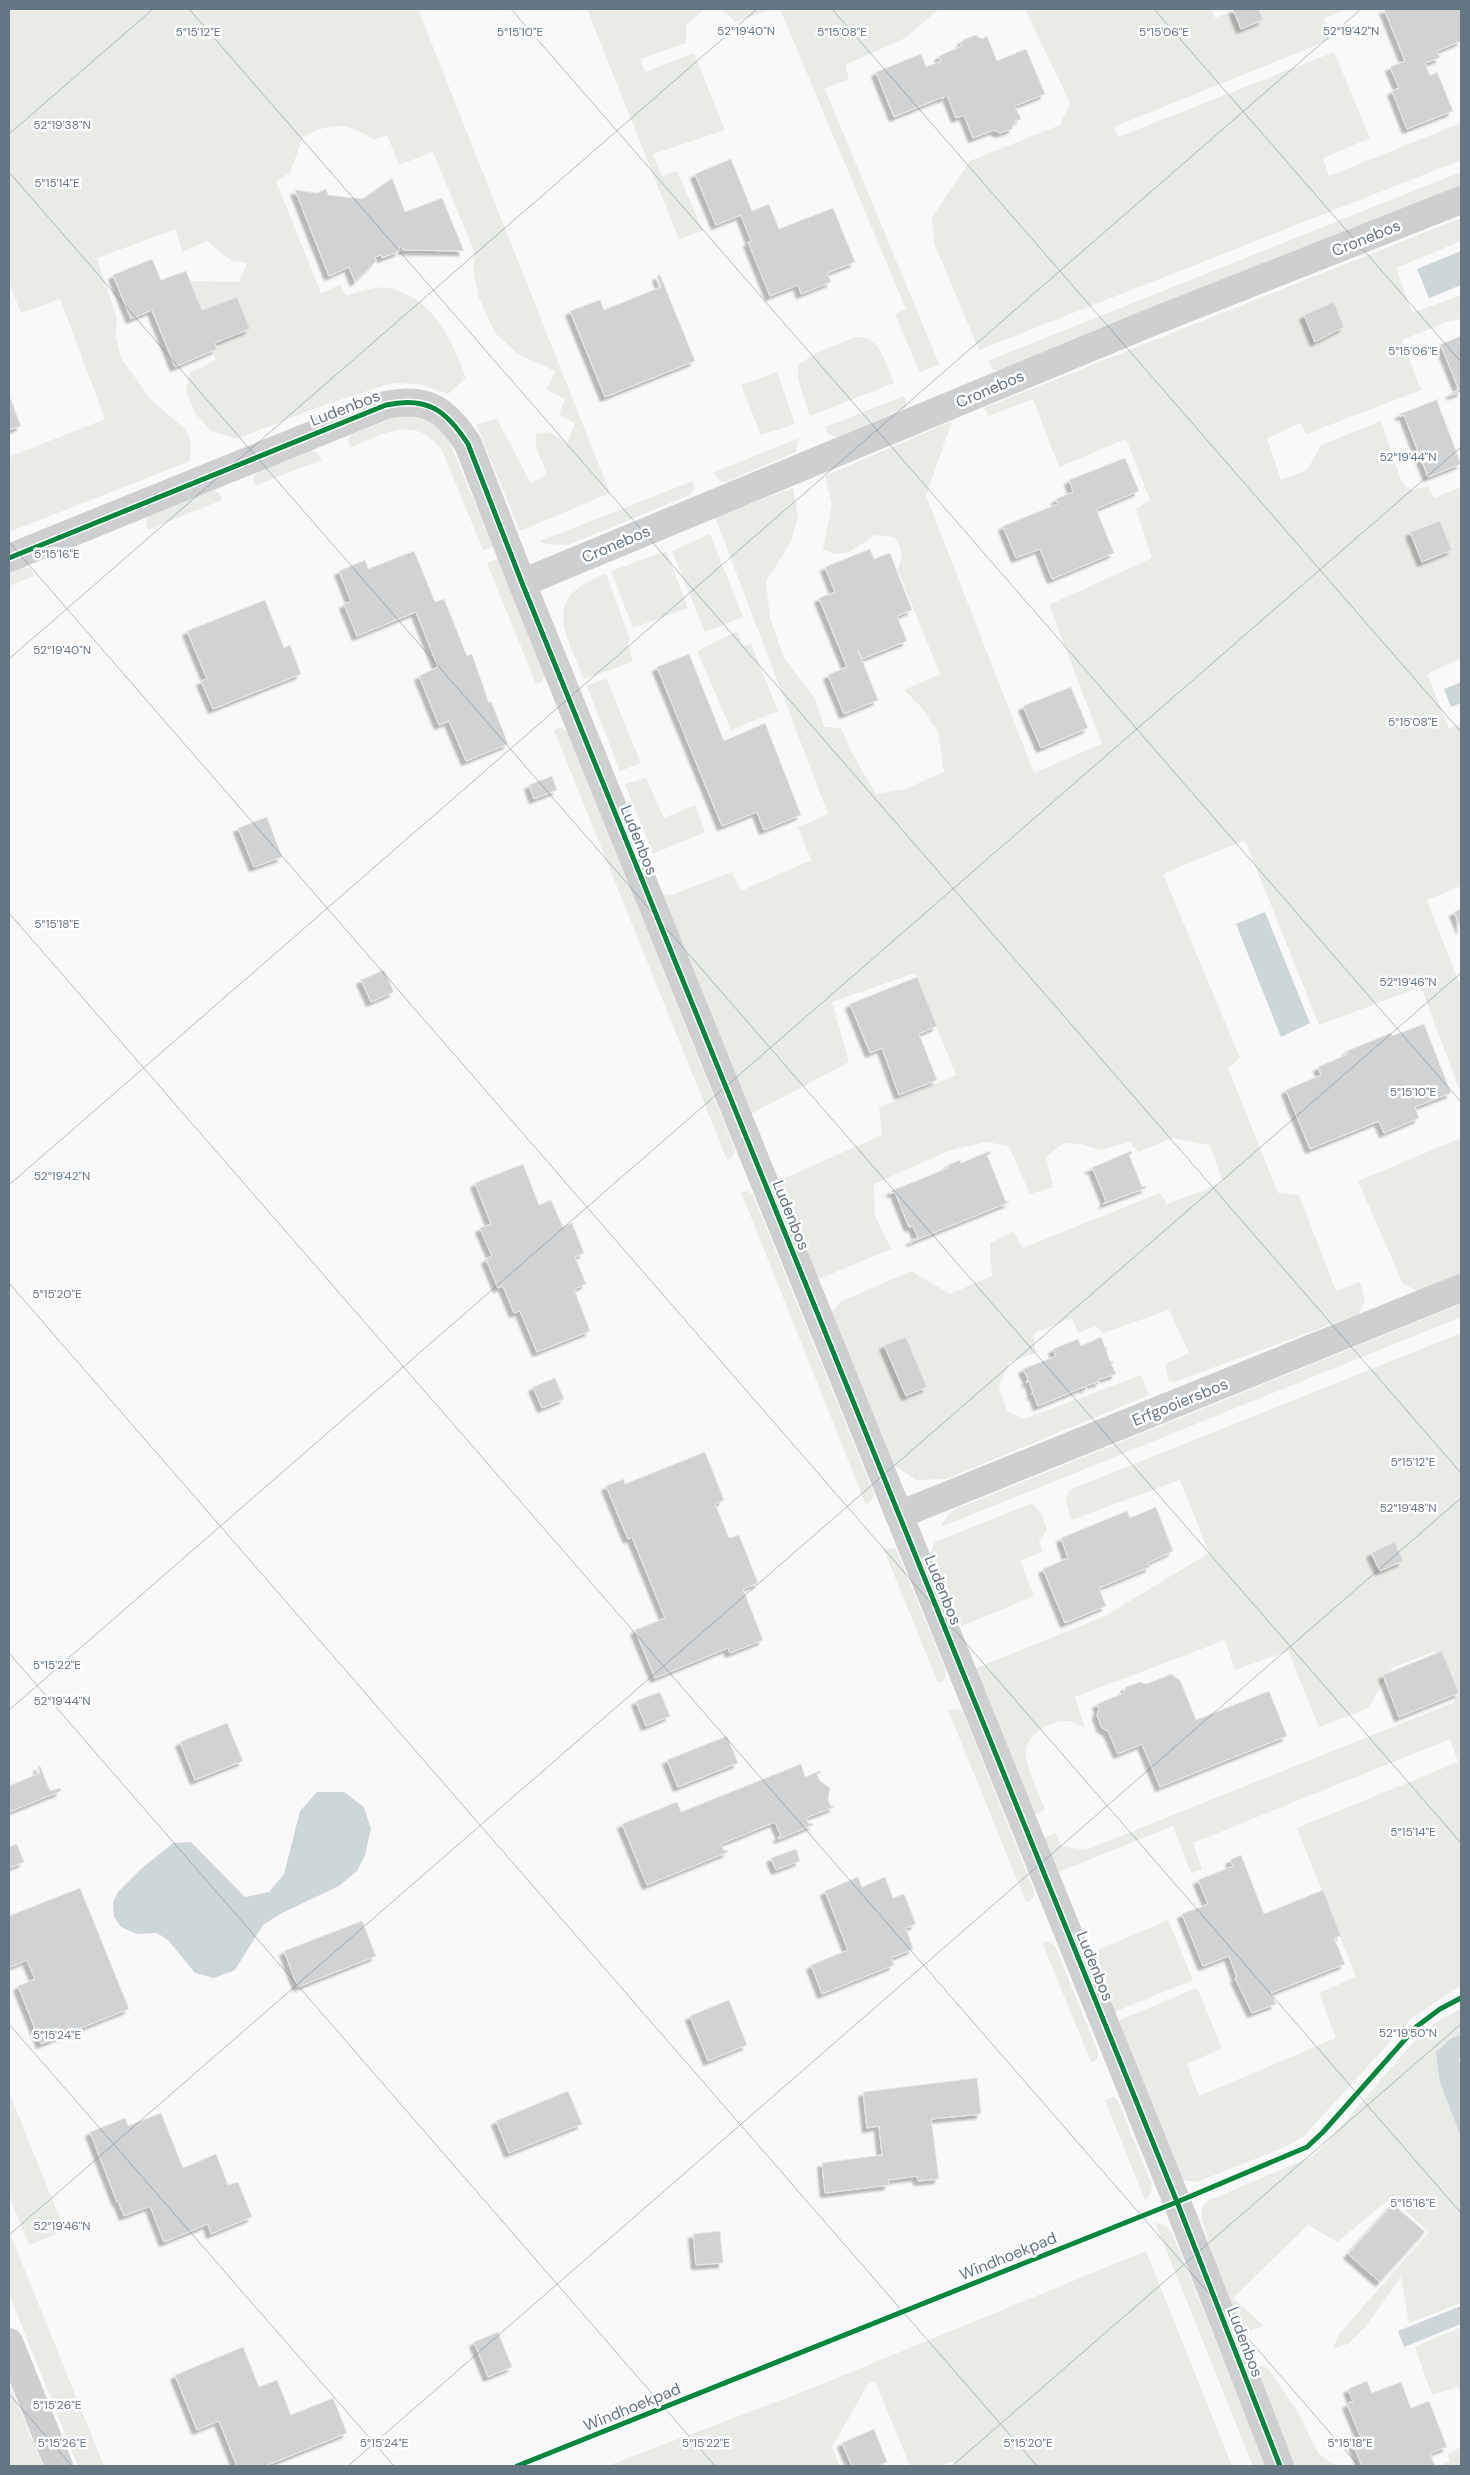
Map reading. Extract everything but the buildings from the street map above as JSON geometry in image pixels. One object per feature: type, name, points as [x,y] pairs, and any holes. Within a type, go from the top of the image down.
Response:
[{"type":"street","name":"Cronebos","points":[[522,583],[1147,324],[1461,200]]},
{"type":"street","name":"Ludenbos","points":[[9,558],[374,408],[403,401],[420,402],[437,408],[448,417],[468,444],[522,583],[1173,2193],[1280,2466]]},
{"type":"street","name":"Erfgooiersbos","points":[[899,1515],[1461,1288]]},
{"type":"street","points":[[9,2342],[59,2466]]},
{"type":"shaded area","points":[[9,9],[418,9],[610,493],[520,531],[476,424],[497,419],[531,484],[547,474],[536,447],[536,434],[549,432],[567,443],[575,423],[559,415],[565,399],[547,390],[555,371],[518,354],[495,333],[479,298],[473,268],[474,251],[433,152],[399,165],[387,135],[374,140],[355,130],[339,126],[322,129],[303,137],[290,173],[276,181],[321,293],[340,285],[346,296],[367,290],[388,288],[417,300],[428,310],[447,335],[466,378],[448,394],[419,384],[392,383],[327,404],[236,439],[211,431],[195,413],[186,391],[190,373],[216,360],[189,281],[239,282],[247,263],[230,260],[207,241],[182,252],[176,229],[97,258],[117,319],[116,337],[121,358],[152,401],[185,429],[191,441],[190,461],[9,532],[9,457],[105,419],[60,299],[21,313],[9,282]]},
{"type":"shaded area","points":[[587,9],[705,9],[686,25],[686,43],[640,59],[645,72],[694,53],[725,130],[653,154],[662,176],[677,171],[703,231],[679,239]]},
{"type":"shaded area","points":[[721,9],[773,9],[736,22]]},
{"type":"shaded area","points":[[780,9],[939,9],[905,38],[845,65],[849,79],[825,89],[939,364],[920,373],[895,314],[906,309]]},
{"type":"shaded area","points":[[1025,9],[1211,9],[1215,18],[1238,9],[1349,9],[1324,18],[1331,39],[1114,127],[1118,137],[1334,52],[1370,138],[1323,158],[1329,176],[1461,123],[1461,160],[979,350],[934,243],[932,217],[970,161],[1060,125],[1070,103]]},
{"type":"shaded area","points":[[1461,172],[1461,187],[999,371],[992,369],[988,361]]},
{"type":"shaded area","points":[[1461,218],[1461,241],[1396,268],[1412,313],[1461,295],[1461,319],[1449,321],[1402,340],[1421,390],[1306,434],[1301,423],[1267,438],[1281,480],[1307,470],[1321,445],[1381,421],[1402,483],[1411,490],[1428,486],[1434,498],[1461,487],[1461,658],[1427,674],[1449,728],[1461,724],[1461,886],[1427,900],[1461,988],[1461,1094],[1421,987],[1319,1025],[1245,840],[1163,874],[1240,1058],[1228,1068],[1278,1193],[1299,1195],[1336,1291],[1360,1282],[1365,1300],[1359,1314],[1174,1382],[1168,1380],[1165,1364],[1189,1353],[1169,1310],[1103,1333],[1096,1326],[1078,1333],[1072,1318],[1033,1334],[1036,1353],[1010,1362],[999,1386],[1007,1411],[1024,1419],[1141,1375],[1149,1395],[946,1479],[916,1480],[891,1463],[830,1315],[840,1302],[911,1271],[950,1294],[992,1276],[990,1243],[1013,1232],[1023,1248],[1160,1193],[1167,1204],[1223,1183],[1210,1145],[1172,1138],[1138,1152],[1130,1142],[1100,1150],[1081,1144],[1064,1143],[1046,1157],[1053,1187],[1030,1194],[1009,1146],[987,1142],[951,1150],[874,1184],[875,1216],[891,1249],[819,1279],[808,1273],[776,1182],[882,1135],[879,1108],[956,1075],[915,973],[832,1002],[849,1062],[751,1114],[688,956],[661,894],[671,895],[732,872],[741,891],[811,860],[798,827],[828,814],[715,517],[793,488],[798,516],[791,542],[766,581],[770,618],[784,658],[816,700],[824,727],[841,728],[852,753],[876,794],[905,789],[944,772],[938,732],[922,708],[904,690],[940,674],[898,570],[901,553],[894,537],[876,535],[847,553],[834,554],[823,549],[832,504],[825,476],[952,421],[926,496],[1034,773],[1102,744],[1049,605],[1152,558],[1136,509],[1150,500],[1126,439],[1059,467],[1033,399],[988,416],[984,408]]},
{"type":"shaded area","points":[[1461,251],[1461,285],[1429,298],[1417,269]]},
{"type":"shaded area","points":[[856,337],[871,341],[877,346],[885,359],[894,383],[810,416],[798,379],[798,365],[814,354]]},
{"type":"shaded area","points":[[777,372],[795,424],[761,435],[741,385]]},
{"type":"shaded area","points":[[904,396],[907,407],[837,437],[828,434],[825,427]]},
{"type":"shaded area","points":[[410,415],[427,419],[447,436],[493,547],[483,550],[442,450],[431,439],[420,432],[409,429],[398,430],[375,437],[350,448],[348,440],[351,435],[395,417]]},
{"type":"shaded area","points":[[799,438],[796,452],[725,482],[720,481],[713,473]]},
{"type":"shaded area","points":[[310,451],[316,451],[322,460],[256,485],[253,481],[254,475],[259,471]]},
{"type":"shaded area","points":[[693,481],[695,489],[690,495],[568,545],[546,544],[540,541]]},
{"type":"shaded area","points":[[214,490],[218,492],[222,500],[148,530],[146,522],[149,516]]},
{"type":"shaded area","points":[[710,534],[743,617],[705,632],[672,551]]},
{"type":"shaded area","points":[[666,551],[688,608],[633,628],[611,571]]},
{"type":"shaded area","points":[[498,559],[544,675],[542,682],[536,684],[487,563]]},
{"type":"shaded area","points":[[22,566],[31,569],[34,576],[9,586],[9,572]]},
{"type":"shaded area","points":[[606,574],[630,639],[628,645],[633,662],[584,679],[565,630],[563,616],[565,604],[572,593],[586,583]]},
{"type":"shaded area","points":[[737,631],[743,646],[751,644],[778,711],[731,730],[697,651]]},
{"type":"shaded area","points":[[606,678],[641,763],[620,771],[587,686]]},
{"type":"shaded area","points":[[1461,682],[1461,703],[1451,707],[1444,689]]},
{"type":"shaded area","points":[[560,727],[568,733],[735,1150],[734,1155],[727,1160],[554,730]]},
{"type":"shaded area","points":[[646,778],[664,818],[695,805],[705,832],[653,854],[625,784]]},
{"type":"shaded area","points":[[1265,912],[1310,1023],[1281,1037],[1236,924]]},
{"type":"shaded area","points":[[1461,1138],[1461,1274],[1420,1292],[1403,1284],[1358,1181]]},
{"type":"shaded area","points":[[746,1190],[753,1195],[874,1494],[871,1501],[866,1505],[741,1192]]},
{"type":"shaded area","points":[[1461,1304],[1461,1317],[941,1527],[947,1516],[956,1509]]},
{"type":"shaded area","points":[[1461,1333],[1461,1985],[1411,2019],[1303,2137],[1285,2147],[1197,2182],[1182,2180],[1117,2021],[1197,1988],[1222,2048],[1187,2064],[1199,2096],[1336,2038],[1319,1993],[1356,1977],[1297,1828],[1458,1762],[1450,1739],[1193,1843],[1202,1869],[1191,1873],[1173,1826],[1054,1874],[1039,1839],[1056,1833],[1061,1846],[1086,1850],[1455,1702],[1435,1651],[1392,1668],[1368,1708],[1319,1727],[1288,1651],[1235,1670],[1225,1640],[1075,1697],[1085,1728],[1069,1721],[1053,1723],[1039,1730],[1029,1741],[1026,1748],[1028,1767],[1045,1810],[1033,1815],[974,1669],[1105,1616],[1209,1553],[1180,1480],[1071,1520],[1066,1501],[1069,1490]]},
{"type":"shaded area","points":[[1033,1503],[1043,1517],[1047,1530],[1039,1540],[1042,1552],[1020,1561],[1034,1596],[962,1626],[931,1552],[935,1542]]},
{"type":"shaded area","points":[[895,1549],[898,1554],[946,1671],[944,1680],[938,1683],[884,1550]]},
{"type":"shaded area","points":[[956,1709],[963,1712],[1034,1891],[1033,1899],[1026,1902],[948,1710]]},
{"type":"shaded area","points":[[317,1792],[344,1792],[364,1807],[371,1829],[365,1855],[357,1871],[339,1886],[282,1913],[263,1925],[235,1970],[214,1978],[195,1973],[168,1940],[157,1933],[137,1934],[121,1927],[114,1917],[113,1902],[118,1892],[142,1868],[173,1843],[191,1842],[245,1897],[269,1892],[284,1874],[300,1811]]},
{"type":"shaded area","points":[[1168,1920],[1193,1980],[1114,2012],[1089,1954]]},
{"type":"shaded area","points":[[1049,1941],[1056,1948],[1098,2052],[1097,2060],[1091,2062],[1042,1942]]},
{"type":"shaded area","points":[[1461,2009],[1461,2034],[1452,2038],[1440,2083],[1461,2137],[1461,2303],[1409,2323],[1401,2277],[1367,2325],[1348,2344],[1333,2349],[1339,2334],[1429,2232],[1391,2198],[1337,2242],[1308,2225],[1233,2298],[1264,2326],[1242,2334],[1234,2327],[1201,2216],[1203,2205],[1212,2199],[1311,2157],[1328,2141],[1410,2046],[1436,2022]]},
{"type":"shaded area","points":[[1461,2034],[1461,2055],[1459,2058],[1461,2071],[1461,2137],[1440,2083],[1436,2052],[1452,2038]]},
{"type":"shaded area","points":[[9,2092],[63,2226],[55,2229],[57,2234],[29,2245],[9,2195]]},
{"type":"shaded area","points":[[1113,2097],[1118,2101],[1152,2185],[1151,2194],[1145,2200],[1105,2100]]},
{"type":"shaded area","points":[[1155,2222],[1167,2227],[1172,2233],[1266,2466],[1253,2466]]},
{"type":"shaded area","points":[[9,2231],[104,2466],[78,2466],[9,2294]]},
{"type":"shaded area","points":[[1146,2251],[1232,2466],[955,2466],[953,2461],[941,2466],[910,2466],[875,2381],[868,2384],[832,2447],[840,2466],[607,2466],[805,2391]]},
{"type":"shaded area","points":[[1461,2306],[1461,2324],[1404,2347],[1398,2331]]},
{"type":"shaded area","points":[[1461,2327],[1461,2395],[1458,2387],[1432,2395],[1415,2347]]},
{"type":"shaded area","points":[[1257,2366],[1264,2366],[1270,2371],[1298,2412],[1318,2453],[1333,2464],[1347,2466],[1289,2466],[1249,2370]]},
{"type":"shaded area","points":[[9,2383],[43,2466],[9,2466]]},
{"type":"shaded area","points":[[1461,2447],[1461,2466],[1440,2466],[1450,2461],[1448,2454]]},
{"type":"cycle path","points":[[9,558],[386,405],[413,403],[424,404],[434,408],[452,422],[468,444],[522,583],[1177,2202],[1280,2466]]},
{"type":"cycle path","name":"Windhoekpad","points":[[517,2466],[1177,2202],[1307,2147],[1323,2132],[1416,2027],[1440,2009],[1461,1998]]}]
